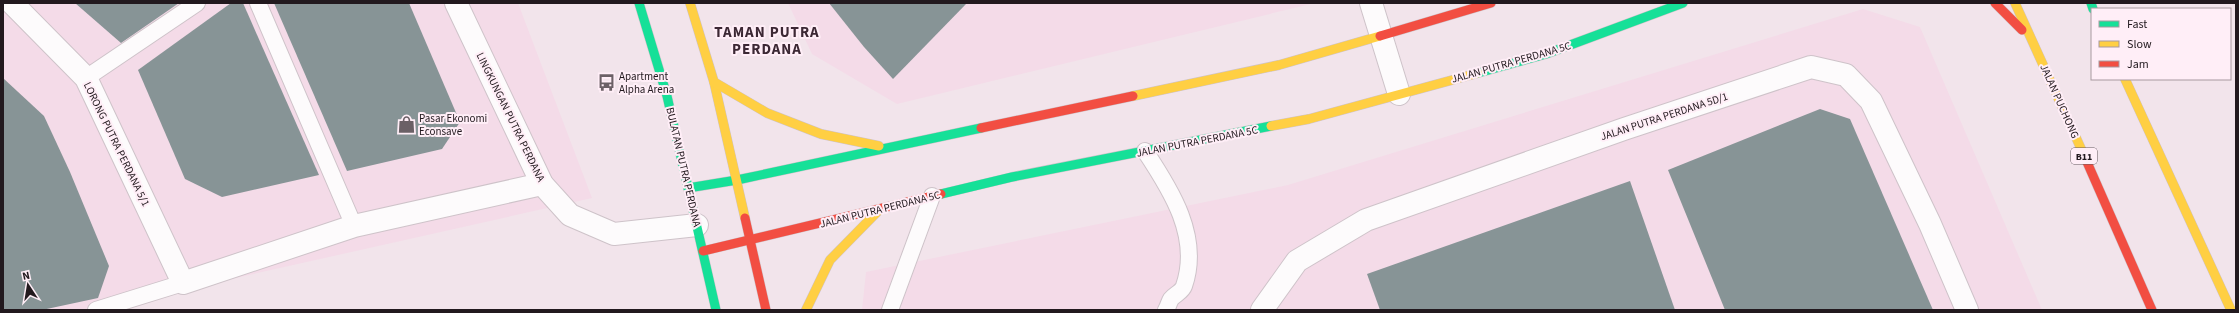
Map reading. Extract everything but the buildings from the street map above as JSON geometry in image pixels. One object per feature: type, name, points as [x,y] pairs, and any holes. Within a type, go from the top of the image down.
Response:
[{"type":"street","name":"LORONG PUTRA PERDANA 5/1","points":[[12,3],[86,78],[183,283]]},
{"type":"street","name":"LINGKUNGAN PUTRA PERDANA","points":[[456,3],[542,184],[570,215],[614,234],[697,225]]},
{"type":"street","name":"BULATAN PUTRA PERDANA","points":[[639,3],[668,96],[716,310]]},
{"type":"street","points":[[690,3],[714,82],[766,310]]},
{"type":"street","points":[[1371,3],[1399,94]]},
{"type":"street","points":[[688,188],[737,180],[1279,65],[1466,12],[1491,3]]},
{"type":"street","name":"JALAN PUTRA PERDANA 5C","points":[[703,251],[750,241],[1012,177],[1309,119],[1546,54],[1683,3]]},
{"type":"street","points":[[1995,3],[2035,44]]},
{"type":"street","name":"JALAN PUCHONG","points":[[2015,3],[2035,44],[2152,310]]},
{"type":"street","name":"JALAN PUTRA PERDANA 5D/1","points":[[1262,310],[1297,260],[1366,220],[1624,129],[1811,67],[1846,75],[1871,101],[1930,224],[1967,310]]},
{"type":"street","points":[[2125,80],[2231,310]]},
{"type":"street","points":[[714,82],[767,113],[821,134],[887,148]]},
{"type":"street","points":[[183,283],[354,226],[542,184]]},
{"type":"street","points":[[806,310],[830,260],[881,209]]},
{"type":"lane","points":[[86,78],[197,3]]},
{"type":"lane","points":[[258,3],[354,226]]},
{"type":"lane","points":[[1145,151],[1167,184],[1184,220],[1190,258],[1184,288],[1172,299],[1166,310]]},
{"type":"lane","points":[[890,310],[932,196]]},
{"type":"lane","points":[[96,310],[183,283]]},
{"type":"shaded area","points":[[3,3],[518,3],[592,198],[191,288],[120,310],[3,310]]},
{"type":"shaded area","points":[[788,3],[1315,3],[897,104],[812,54]]},
{"type":"shaded area","points":[[1863,9],[1920,27],[2042,310],[862,310],[866,272],[1288,185]]},
{"type":"traffic: fast","points":[[639,3],[667,96],[716,310]]},
{"type":"traffic: fast","points":[[1478,73],[1546,54],[1683,3]]},
{"type":"traffic: fast","points":[[2091,3],[2093,8]]},
{"type":"traffic: fast","points":[[941,194],[1012,177],[1271,126]]},
{"type":"traffic: fast","points":[[688,188],[737,180],[981,128]]},
{"type":"traffic: slow","points":[[690,3],[714,82],[745,218]]},
{"type":"traffic: slow","points":[[2015,3],[2083,153]]},
{"type":"traffic: slow","points":[[1133,96],[1279,65],[1380,36]]},
{"type":"traffic: slow","points":[[1271,126],[1309,119],[1478,73]]},
{"type":"traffic: slow","points":[[2125,80],[2231,310]]},
{"type":"traffic: slow","points":[[714,82],[767,113],[821,134],[879,146]]},
{"type":"traffic: slow","points":[[806,310],[830,260],[880,209]]},
{"type":"traffic: jam","points":[[1380,36],[1491,3]]},
{"type":"traffic: jam","points":[[1995,3],[2022,30]]},
{"type":"traffic: jam","points":[[981,128],[1133,96]]},
{"type":"traffic: jam","points":[[2083,153],[2152,310]]},
{"type":"traffic: jam","points":[[703,251],[941,194]]},
{"type":"traffic: jam","points":[[745,218],[766,310]]},
{"type":"place","name":"Apartment Alpha Arena","points":[[606,82]]},
{"type":"place","name":"Pasar Ekonomi Econsave","points":[[406,124]]},
{"type":"district","name":"TAMAN PUTRA PERDANA","points":[[767,40]]}]
